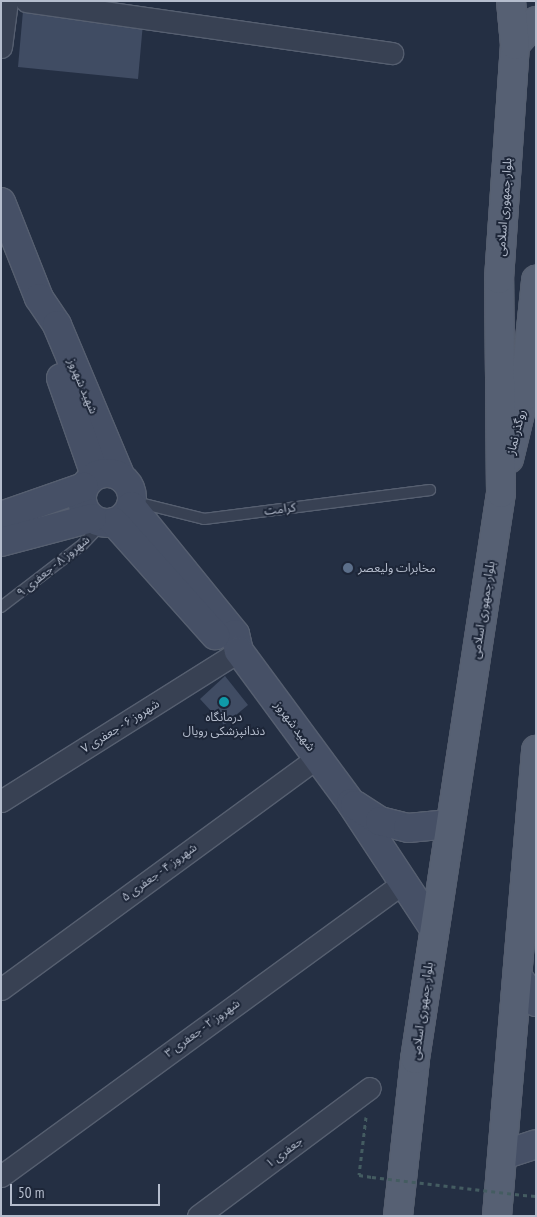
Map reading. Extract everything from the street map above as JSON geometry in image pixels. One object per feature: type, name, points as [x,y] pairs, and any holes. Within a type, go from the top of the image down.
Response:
[{"type":"main road","name":"بلوار جمهوری اسلامی","points":[[398,1216],[415,1059],[501,493],[499,280],[515,45],[511,1]]},
{"type":"main road","points":[[515,45],[536,21]]},
{"type":"main road","name":"روگذر نماز","points":[[501,493],[524,397],[536,280]]},
{"type":"main road","points":[[497,1216],[536,750]]},
{"type":"street","points":[[1,47],[7,1]]},
{"type":"street","points":[[26,1],[392,53]]},
{"type":"street","name":"شهید شهروز","points":[[1,202],[39,298],[42,326],[109,501],[220,641],[239,651],[351,803],[434,929]]},
{"type":"street","points":[[1,516],[109,501]]},
{"type":"street","name":"کرامت","points":[[1,542],[109,501]]},
{"type":"street","name":"شهروز ۶ - جعفری ۷","points":[[1,801],[239,651]]},
{"type":"street","name":"شهروز ۴ - جعفری ۵","points":[[1,989],[318,757]]},
{"type":"street","points":[[351,803],[380,821],[408,828],[450,824]]},
{"type":"street","name":"شهروز ۲ - جعفری ۳","points":[[1,1176],[404,882]]},
{"type":"street","points":[[518,977],[536,1002]]},
{"type":"street","name":"جعفری ۱","points":[[198,1216],[370,1088]]},
{"type":"street","points":[[503,1155],[536,1144]]},
{"type":"lane","name":"کرامت","points":[[109,501],[204,519],[430,490]]},
{"type":"lane","name":"شهروز ۸ - جعفری ۹","points":[[1,607],[83,544],[109,501]]},
{"type":"path","points":[[370,1088],[359,1175],[536,1196]]},
{"type":"building","points":[[23,11],[143,23],[138,79],[18,67]]},
{"type":"building","name":"درمانگاه دندانپزشکی رویال","points":[[225,676],[248,705],[224,725],[200,699]]},
{"type":"place","name":"مخابرات ولیعصر","points":[[348,568]]},
{"type":"place","name":"درمانگاه دندانپزشکی رویال","points":[[224,702]]}]
